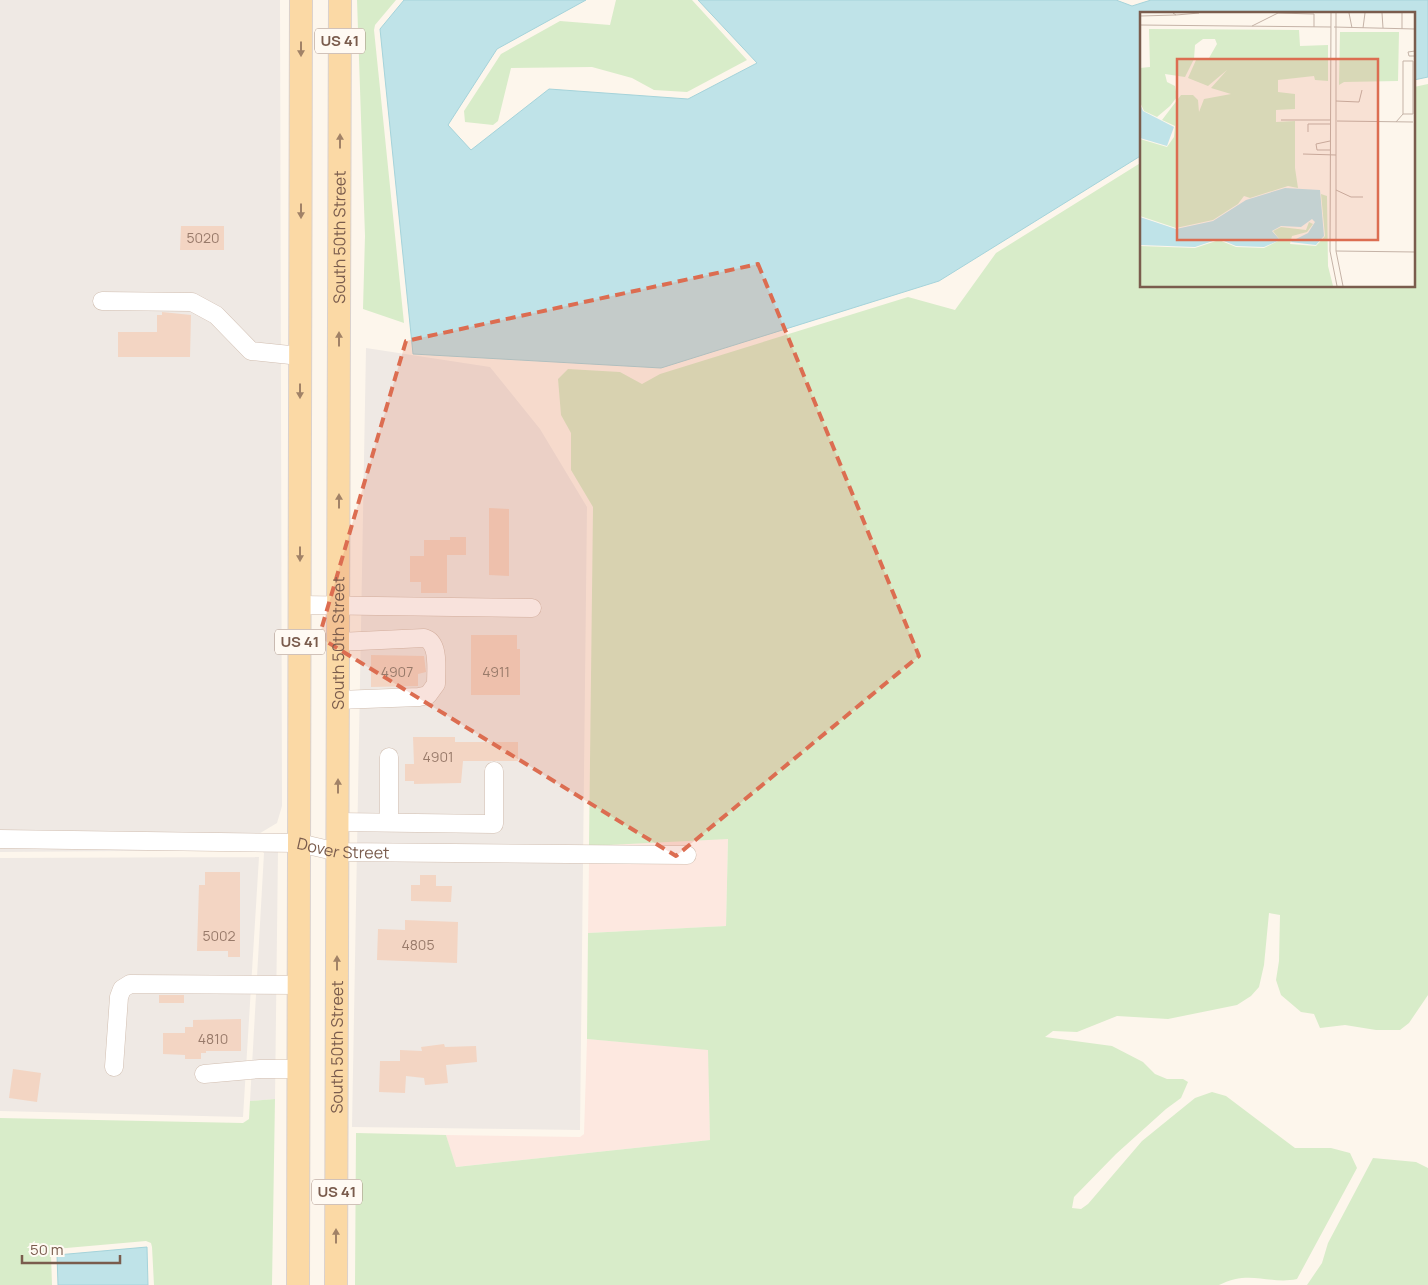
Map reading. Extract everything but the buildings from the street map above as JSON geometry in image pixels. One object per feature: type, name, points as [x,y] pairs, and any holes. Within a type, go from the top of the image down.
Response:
[{"type":"main road","name":"US 41","points":[[298,1285],[301,0]]},
{"type":"main road","name":"South 50th Street","points":[[336,1285],[340,0]]},
{"type":"street","points":[[102,301],[192,302],[216,315],[250,351],[300,356]]},
{"type":"street","points":[[300,605],[532,608]]},
{"type":"street","points":[[338,642],[424,638],[430,640],[434,645],[436,684],[428,694],[419,697],[338,700]]},
{"type":"street","points":[[389,822],[390,757]]},
{"type":"street","points":[[338,822],[494,824],[494,770]]},
{"type":"street","name":"Dover Street","points":[[0,839],[299,843],[338,852],[687,855]]},
{"type":"street","points":[[114,1067],[119,997],[122,989],[130,984],[299,985]]},
{"type":"street","points":[[204,1074],[260,1069],[299,1070]]},
{"type":"highlighted area","points":[[758,264],[919,656],[676,856],[319,637],[406,341]]},
{"type":"shaded area","points":[[0,0],[280,0],[282,806],[277,823],[257,835],[0,840]]},
{"type":"shaded area","points":[[366,348],[490,367],[540,429],[587,507],[580,1130],[352,1127]]},
{"type":"shaded area","points":[[728,838],[726,926],[588,933],[589,862],[694,862],[693,848],[589,846]]},
{"type":"shaded area","points":[[0,847],[278,850],[275,1099],[250,1101],[264,853],[261,850],[0,852]]},
{"type":"shaded area","points":[[259,857],[243,1117],[0,1111],[0,858]]},
{"type":"shaded area","points":[[587,1039],[709,1049],[710,1140],[455,1167],[446,1135],[580,1137],[584,1134]]},
{"type":"green space","points":[[357,0],[396,0],[375,25],[374,30],[404,323],[363,309],[365,236]]},
{"type":"green space","points":[[616,0],[692,0],[747,60],[687,92],[654,90],[632,78],[592,67],[511,68],[498,121],[493,125],[465,122],[464,111],[501,54],[560,21],[610,25]]},
{"type":"green space","points":[[1428,84],[1428,995],[1409,1023],[1400,1030],[1376,1030],[1345,1025],[1320,1028],[1314,1014],[1301,1012],[1281,995],[1276,980],[1279,961],[1280,915],[1269,913],[1264,965],[1259,987],[1251,996],[1237,1005],[1168,1019],[1117,1016],[1077,1032],[1053,1031],[1045,1037],[1112,1046],[1143,1062],[1155,1074],[1167,1079],[1183,1079],[1188,1082],[1181,1098],[1116,1154],[1074,1197],[1072,1208],[1081,1209],[1088,1204],[1142,1141],[1195,1098],[1212,1092],[1226,1096],[1295,1148],[1331,1148],[1350,1153],[1357,1168],[1297,1279],[1240,1278],[1219,1285],[355,1285],[356,1133],[446,1135],[456,1167],[710,1140],[708,1050],[587,1039],[588,933],[726,926],[728,839],[589,846],[593,507],[571,470],[571,433],[561,415],[558,379],[568,369],[620,372],[642,384],[660,374],[908,297],[955,310],[996,253],[1140,163],[1140,288],[1416,288],[1416,87]]},
{"type":"green space","points":[[275,1099],[272,1285],[154,1285],[152,1247],[151,1243],[146,1241],[55,1249],[51,1255],[52,1285],[0,1285],[0,1118],[243,1123],[249,1119],[250,1101]]},
{"type":"green space","points":[[1373,1158],[1416,1162],[1428,1168],[1428,1285],[1307,1285],[1322,1263],[1328,1243]]},
{"type":"water","points":[[404,0],[586,0],[497,49],[448,125],[471,150],[549,89],[688,99],[757,63],[698,0],[1116,0],[1132,6],[1151,0],[1428,0],[1428,77],[1416,80],[1416,12],[1140,12],[1140,156],[939,281],[661,368],[413,354],[380,29]]},
{"type":"water","points":[[147,1247],[148,1285],[58,1285],[57,1255]]}]
